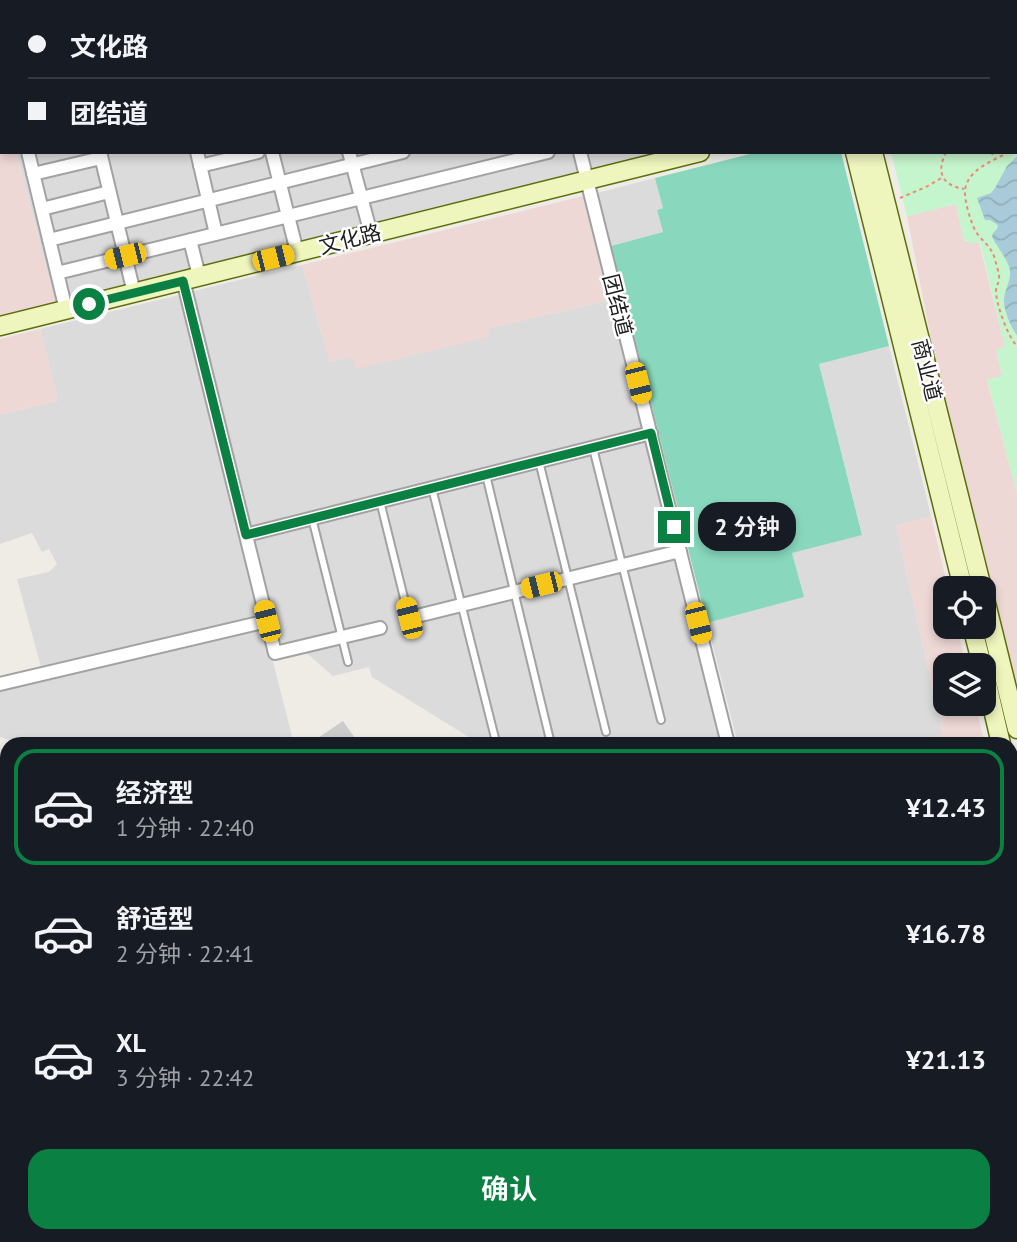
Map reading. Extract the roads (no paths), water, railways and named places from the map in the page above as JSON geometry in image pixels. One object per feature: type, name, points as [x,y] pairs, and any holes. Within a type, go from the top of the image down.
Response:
[{"type":"main road","name":"文化路","points":[[0,326],[687,154]]},
{"type":"main road","name":"商业道","points":[[855,154],[960,576]]},
{"type":"main road","name":"商业道","points":[[873,154],[979,576]]},
{"type":"main road","points":[[995,639],[1017,729]]},
{"type":"main road","points":[[994,716],[999,737]]},
{"type":"street","points":[[28,154],[66,310]]},
{"type":"street","points":[[197,154],[216,234]]},
{"type":"street","points":[[200,166],[250,154]]},
{"type":"street","points":[[273,154],[297,252]]},
{"type":"street","points":[[49,240],[280,183],[351,159],[388,154]]},
{"type":"street","points":[[57,273],[361,198],[510,157],[533,154]]},
{"type":"street","name":"团结道","points":[[580,154],[726,737]]},
{"type":"street","points":[[33,174],[100,155],[134,293]]},
{"type":"street","points":[[351,159],[371,234]]},
{"type":"street","points":[[42,209],[109,192]]},
{"type":"street","points":[[190,240],[191,279],[246,535],[275,653],[380,628]]},
{"type":"street","points":[[246,535],[651,433]]},
{"type":"street","points":[[409,618],[680,551]]},
{"type":"street","points":[[0,684],[267,621]]},
{"type":"lane","points":[[593,448],[661,720]]},
{"type":"lane","points":[[539,461],[606,732]]},
{"type":"lane","points":[[486,475],[549,737]]},
{"type":"lane","points":[[432,488],[495,737]]},
{"type":"lane","points":[[380,501],[409,618]]},
{"type":"lane","points":[[312,518],[348,662]]},
{"type":"water","points":[[1017,156],[1017,335],[1004,303],[1010,278],[1009,267],[992,237],[998,225],[985,220],[977,198],[991,193],[1007,166]]}]
